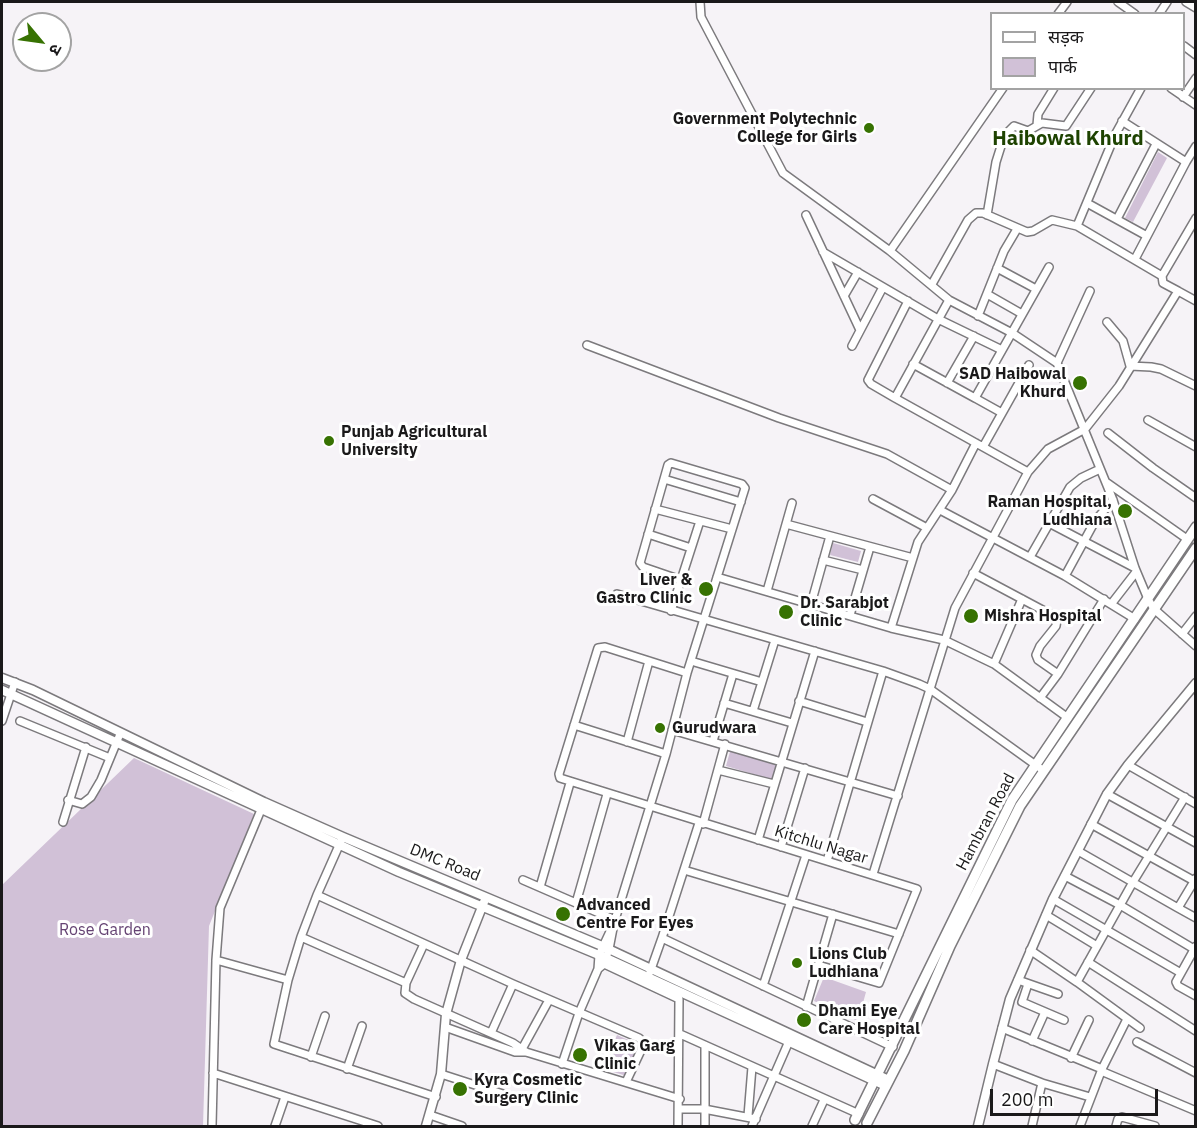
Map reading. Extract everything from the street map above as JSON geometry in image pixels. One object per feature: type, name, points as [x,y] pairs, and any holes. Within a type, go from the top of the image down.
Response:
[{"type":"main road","name":"Hambran Road","points":[[855,1120],[893,1047],[951,922],[1007,810],[1196,527]]},
{"type":"main road","name":"Hambran Road","points":[[867,1125],[960,926],[1020,806],[1196,548]]},
{"type":"main road","points":[[855,1120],[860,1119],[867,1125]]},
{"type":"street","points":[[700,2],[701,17],[780,170],[890,251],[949,300],[1012,333],[1057,363],[1113,500],[1135,570],[1148,599],[1154,609],[1194,644]]},
{"type":"street","points":[[1063,12],[1067,2]]},
{"type":"street","points":[[1119,2],[1132,12]]},
{"type":"street","points":[[1186,2],[1196,8]]},
{"type":"street","points":[[1183,97],[1196,78]]},
{"type":"street","points":[[890,251],[1002,90]]},
{"type":"street","points":[[1037,124],[1038,114],[1053,90]]},
{"type":"street","points":[[987,215],[994,171],[1004,138],[1013,127],[1026,131],[1037,124],[1045,123],[1066,126],[1090,90]]},
{"type":"street","points":[[1077,226],[1122,121],[1139,90]]},
{"type":"street","points":[[1174,90],[1196,105]]},
{"type":"street","points":[[1122,121],[1186,162]]},
{"type":"street","points":[[1117,219],[1156,144]]},
{"type":"street","points":[[1135,259],[1196,146]]},
{"type":"street","points":[[1086,203],[1147,236]]},
{"type":"street","points":[[932,284],[968,220],[976,213],[1030,232],[1048,221],[1057,219],[1077,226],[1162,276]]},
{"type":"street","points":[[806,215],[860,330]]},
{"type":"street","points":[[1194,298],[1163,283],[1162,276],[1196,218]]},
{"type":"street","points":[[978,316],[1004,251],[1017,229]]},
{"type":"street","points":[[824,252],[938,319],[1002,351]]},
{"type":"street","points":[[975,398],[1049,267]]},
{"type":"street","points":[[997,268],[1036,289]]},
{"type":"street","points":[[844,296],[858,272]]},
{"type":"street","points":[[852,346],[883,287]]},
{"type":"street","points":[[1057,363],[1090,291]]},
{"type":"street","points":[[873,874],[944,640],[955,608],[973,573],[1028,472],[1048,449],[1085,429],[1119,386],[1178,291]]},
{"type":"street","points":[[987,294],[1022,314]]},
{"type":"street","points":[[895,398],[949,300]]},
{"type":"street","points":[[908,301],[868,380],[895,398],[1028,472]]},
{"type":"street","points":[[1107,321],[1121,338],[1130,366]]},
{"type":"street","points":[[947,383],[974,336]]},
{"type":"street","points":[[587,345],[779,418],[887,454],[952,490]]},
{"type":"street","points":[[913,364],[1002,413]]},
{"type":"street","points":[[891,628],[918,543],[979,445],[1002,413],[1029,365]]},
{"type":"street","points":[[1130,366],[1151,366],[1161,369],[1196,387]]},
{"type":"street","points":[[1148,420],[1196,447]]},
{"type":"street","points":[[1108,433],[1196,498]]},
{"type":"street","points":[[562,1064],[614,922],[666,754],[687,673],[745,488],[742,484],[669,463],[640,560],[642,566],[681,580]]},
{"type":"street","points":[[1030,557],[1070,487],[1081,478],[1100,469]]},
{"type":"street","points":[[664,479],[741,502]]},
{"type":"street","points":[[1105,482],[1187,539]]},
{"type":"street","points":[[873,499],[927,528]]},
{"type":"street","points":[[1065,576],[1100,512],[1113,500]]},
{"type":"street","points":[[766,591],[792,503]]},
{"type":"street","points":[[656,509],[732,529]]},
{"type":"street","points":[[940,510],[1065,576],[1135,619]]},
{"type":"street","points":[[671,611],[700,521]]},
{"type":"street","points":[[1049,523],[1135,570]]},
{"type":"street","points":[[786,524],[913,558]]},
{"type":"street","points":[[648,534],[691,548]]},
{"type":"street","points":[[811,604],[830,536]]},
{"type":"street","points":[[850,615],[870,547]]},
{"type":"street","points":[[823,560],[863,570]]},
{"type":"street","points":[[1112,603],[1135,570]]},
{"type":"street","points":[[973,573],[1050,614],[1057,620],[1056,626],[1040,646],[1036,655],[1038,660],[1058,674]]},
{"type":"street","points":[[717,577],[891,628],[944,640],[994,664],[1068,718]]},
{"type":"street","points":[[617,594],[883,671],[930,689],[1044,771]]},
{"type":"street","points":[[994,664],[1022,599]]},
{"type":"street","points":[[1040,698],[1058,674],[1104,599]]},
{"type":"street","points":[[1182,634],[1196,616]]},
{"type":"street","points":[[753,711],[775,640]]},
{"type":"street","points":[[540,887],[570,783],[561,780],[559,774],[597,651],[601,647],[687,673]]},
{"type":"street","points":[[758,840],[815,651]]},
{"type":"street","points":[[627,742],[649,661]]},
{"type":"street","points":[[691,661],[762,682]]},
{"type":"street","points":[[827,861],[883,671]]},
{"type":"street","points":[[713,741],[733,674]]},
{"type":"street","name":"DMC Road","points":[[2,678],[15,682],[118,738],[262,806],[341,841],[487,896],[602,957],[650,973],[888,1083]]},
{"type":"street","points":[[2,721],[15,682]]},
{"type":"street","points":[[978,1126],[1002,1028],[1018,980],[1053,899],[1107,794],[1195,684]]},
{"type":"street","points":[[2,690],[118,738],[111,758],[91,797],[82,804],[68,800]]},
{"type":"street","points":[[800,701],[867,722]]},
{"type":"street","points":[[724,703],[792,723]]},
{"type":"street","points":[[20,721],[111,758]]},
{"type":"street","points":[[574,725],[666,754]]},
{"type":"street","points":[[672,730],[898,796]]},
{"type":"street","points":[[650,973],[725,744]]},
{"type":"street","points":[[63,822],[86,747]]},
{"type":"street","points":[[1128,765],[1196,804]]},
{"type":"street","points":[[781,847],[805,768]]},
{"type":"street","points":[[718,770],[774,784]]},
{"type":"street","name":"Kitchlu Nagar","points":[[570,783],[873,874],[917,890],[879,983],[818,965]]},
{"type":"street","points":[[576,903],[607,794]]},
{"type":"street","points":[[1107,794],[1196,843]]},
{"type":"street","points":[[1077,982],[1133,882],[1185,797]]},
{"type":"street","points":[[212,1126],[216,960],[220,908],[262,806]]},
{"type":"street","points":[[1091,824],[1195,881],[1178,908]]},
{"type":"street","points":[[436,1096],[274,1044],[288,980],[301,937],[341,841],[399,872],[602,957],[677,997],[680,1001],[678,1126]]},
{"type":"street","points":[[1078,851],[1196,918]]},
{"type":"street","points":[[763,986],[806,855]]},
{"type":"street","points":[[684,870],[899,934]]},
{"type":"street","points":[[1065,876],[1195,948],[1176,984],[1196,996]]},
{"type":"street","points":[[523,880],[614,922]]},
{"type":"street","points":[[317,895],[642,1041],[643,1046],[626,1082]]},
{"type":"street","points":[[426,1126],[441,1074],[446,1014],[461,960],[487,896]]},
{"type":"street","points":[[1053,899],[1181,973]]},
{"type":"street","points":[[806,1007],[833,914]]},
{"type":"street","points":[[1046,915],[1097,946]]},
{"type":"street","points":[[301,937],[406,983]]},
{"type":"street","points":[[662,938],[893,1047]]},
{"type":"street","points":[[424,944],[406,983],[404,989],[406,994],[524,1050],[562,1064],[680,1099]]},
{"type":"street","points":[[1030,950],[1140,1029]]},
{"type":"street","points":[[216,960],[288,980]]},
{"type":"street","points":[[1088,962],[1196,1031]]},
{"type":"street","points":[[1018,980],[1058,994]]},
{"type":"street","points":[[491,1033],[513,984]]},
{"type":"street","points":[[1028,984],[1022,1002],[1064,1020]]},
{"type":"street","points":[[524,1050],[549,1000]]},
{"type":"street","points":[[1032,1041],[1045,1012]]},
{"type":"street","points":[[311,1057],[325,1016]]},
{"type":"street","points":[[1080,1126],[1101,1070],[1127,1019]]},
{"type":"street","points":[[1071,1058],[1089,1020]]},
{"type":"street","points":[[347,1069],[362,1026]]},
{"type":"street","points":[[445,1027],[515,1052],[524,1050]]},
{"type":"street","points":[[1002,1028],[1196,1112]]},
{"type":"street","points":[[680,1034],[824,1100],[855,1120]]},
{"type":"street","points":[[752,1121],[791,1038]]},
{"type":"street","points":[[1137,1042],[1196,1073]]},
{"type":"street","points":[[705,1046],[705,1126]]},
{"type":"street","points":[[993,1064],[1042,1083],[1090,1097]]},
{"type":"street","points":[[752,1067],[752,1121]]},
{"type":"street","points":[[213,1073],[369,1125],[378,1126]]},
{"type":"street","points":[[441,1074],[503,1094]]},
{"type":"street","points":[[1032,1126],[1042,1083]]},
{"type":"street","points":[[278,1126],[285,1097]]},
{"type":"street","points":[[812,1126],[824,1100]]},
{"type":"street","points":[[679,1109],[704,1109],[752,1121]]},
{"type":"street","points":[[430,1115],[462,1126]]},
{"type":"street","points":[[1116,1126],[1118,1119],[1122,1117],[1153,1126]]},
{"type":"green space","points":[[1158,152],[1167,158],[1133,222],[1125,218]]},
{"type":"green space","points":[[833,543],[861,551],[858,562],[830,555]]},
{"type":"green space","points":[[731,748],[778,762],[773,780],[726,766]]},
{"type":"green space","name":"Rose Garden","points":[[134,758],[254,814],[209,926],[203,1126],[2,1126],[2,885]]},
{"type":"green space","points":[[824,977],[866,992],[858,1021],[814,1001]]},
{"type":"green space","points":[[617,1035],[640,1045],[627,1076],[603,1069]]},
{"type":"place","name":"Government Polytechnic College for Girls","points":[[869,128]]},
{"type":"place","name":"SAD Haibowal Khurd","points":[[1080,383]]},
{"type":"place","name":"Punjab Agricultural University","points":[[329,441]]},
{"type":"place","name":"Raman Hospital, Ludhiana","points":[[1125,511]]},
{"type":"place","name":"Liver & Gastro Clinic","points":[[706,589]]},
{"type":"place","name":"Dr. Sarabjot Clinic","points":[[786,612]]},
{"type":"place","name":"Mishra Hospital","points":[[971,616]]},
{"type":"place","name":"Gurudwara","points":[[660,728]]},
{"type":"place","name":"Advanced Centre For Eyes","points":[[563,914]]},
{"type":"place","name":"Lions Club Ludhiana","points":[[797,963]]},
{"type":"place","name":"Dhami Eye Care Hospital","points":[[804,1020]]},
{"type":"place","name":"Vikas Garg Clinic","points":[[580,1055]]},
{"type":"place","name":"Kyra Cosmetic Surgery Clinic","points":[[460,1089]]},
{"type":"district","name":"Haibowal Khurd","points":[[1068,139]]}]
